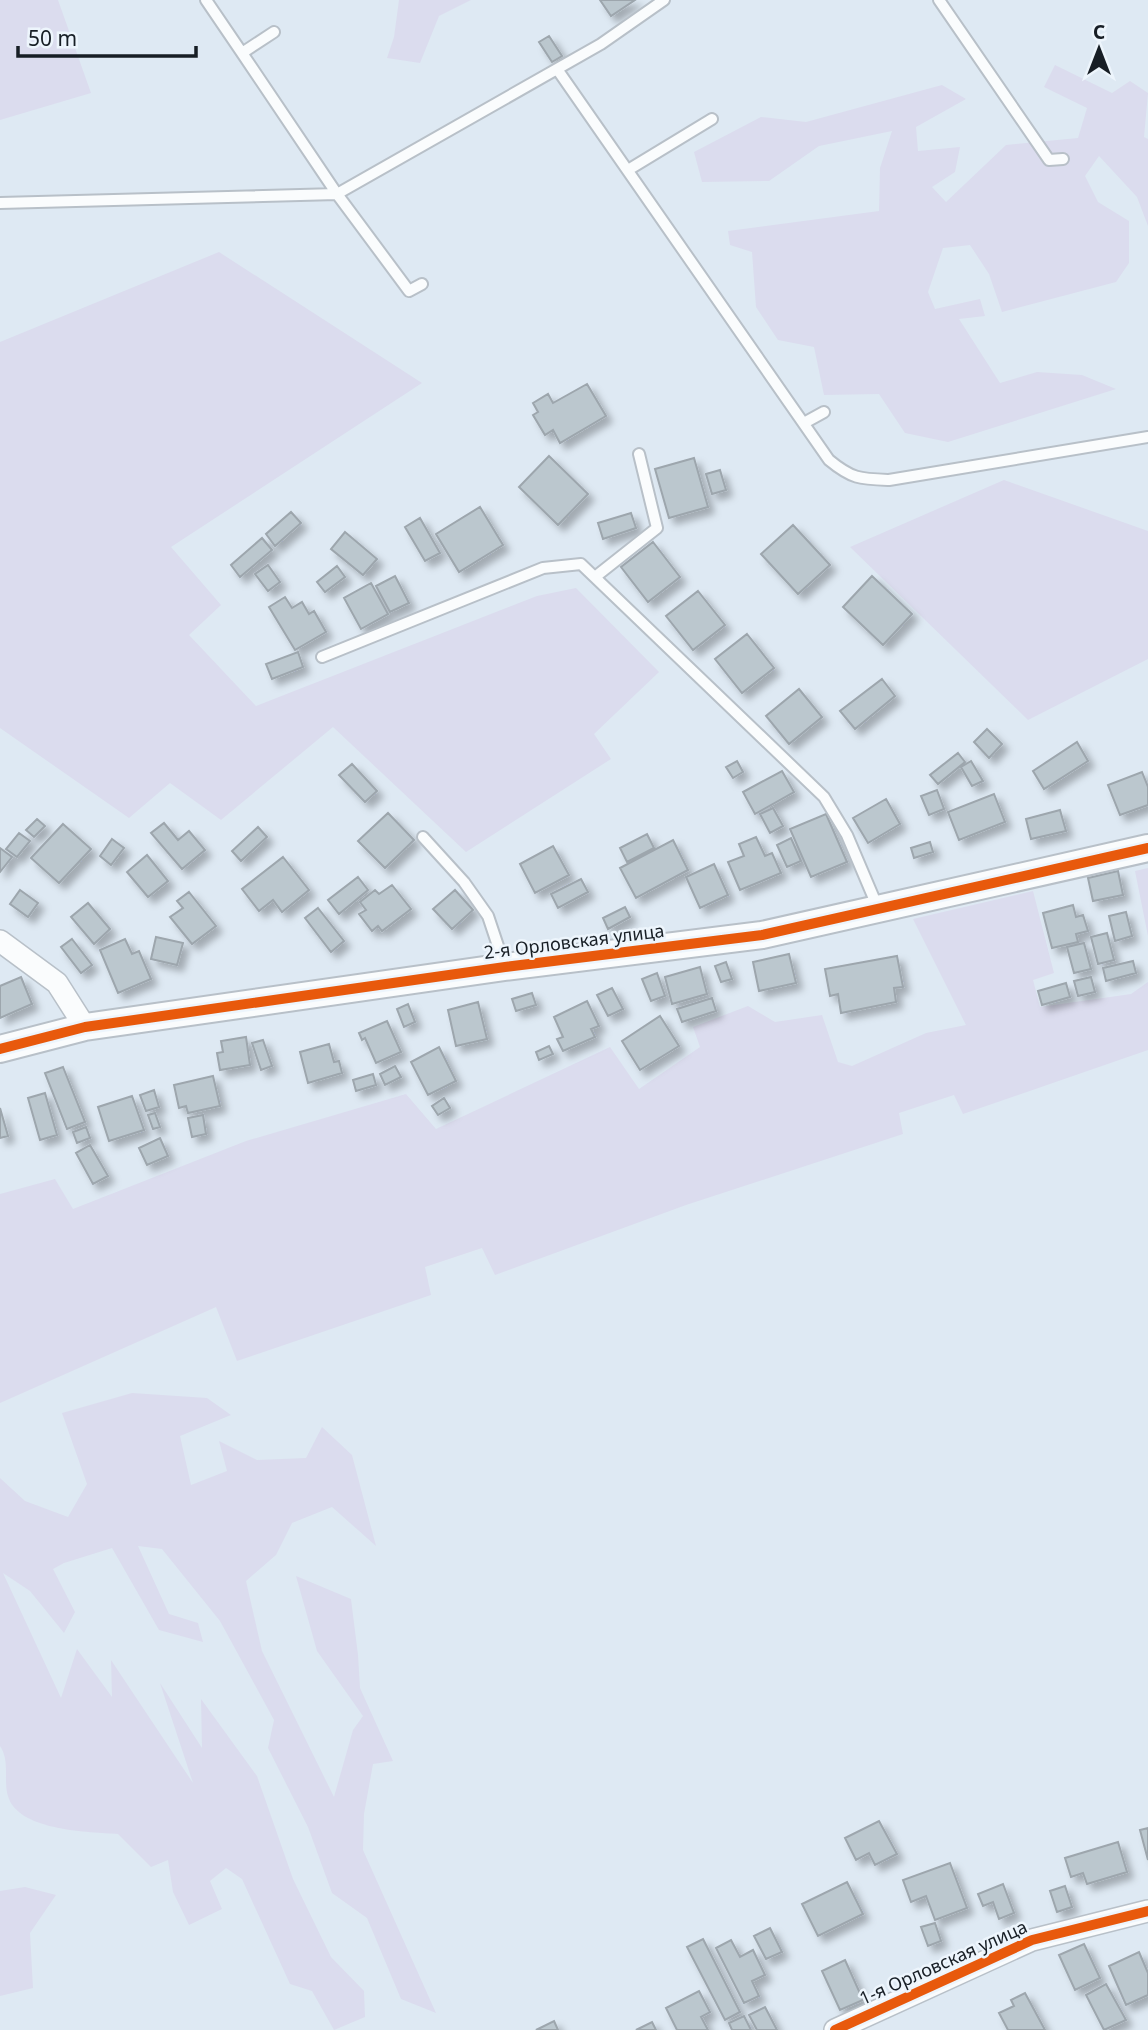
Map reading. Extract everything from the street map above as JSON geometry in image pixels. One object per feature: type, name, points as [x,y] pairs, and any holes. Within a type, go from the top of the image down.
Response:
[{"type":"street","name":"2-я Орловская улица","points":[[0,1049],[85,1027],[505,967],[762,935],[1148,848]]},
{"type":"street","points":[[0,941],[57,983],[85,1027]]},
{"type":"street","name":"1-я Орловская улица","points":[[835,2030],[1032,1940],[1148,1911]]},
{"type":"lane","points":[[206,0],[337,194],[409,292],[422,284]]},
{"type":"lane","points":[[939,0],[1049,160],[1063,159]]},
{"type":"lane","points":[[0,203],[337,194],[601,44],[662,1]]},
{"type":"lane","points":[[242,52],[274,32]]},
{"type":"lane","points":[[558,69],[829,460],[847,474],[865,479],[889,480],[1148,437]]},
{"type":"lane","points":[[628,170],[712,119]]},
{"type":"lane","points":[[804,423],[824,412]]},
{"type":"lane","points":[[595,577],[657,528],[639,454]]},
{"type":"lane","points":[[321,657],[543,568],[581,564],[824,797],[847,835],[879,910]]},
{"type":"lane","points":[[423,836],[464,882],[488,915],[505,967]]},
{"type":"shaded area","points":[[0,0],[58,0],[91,93],[0,120]]},
{"type":"shaded area","points":[[399,0],[471,0],[439,16],[420,63],[387,58],[394,37]]},
{"type":"shaded area","points":[[1055,65],[1112,93],[1130,81],[1148,93],[1144,137],[1148,139],[1148,226],[1137,197],[1099,156],[1085,176],[1098,202],[1129,221],[1129,263],[1116,282],[1002,312],[989,274],[970,245],[943,248],[928,292],[935,309],[980,299],[985,316],[959,319],[1000,383],[1037,372],[1082,375],[1116,389],[948,442],[905,433],[879,394],[824,395],[814,347],[778,340],[756,307],[752,252],[730,245],[728,231],[879,211],[880,168],[892,131],[819,146],[769,181],[702,182],[694,152],[761,117],[806,122],[942,85],[966,99],[916,127],[918,151],[960,147],[955,172],[932,187],[946,202],[1006,145],[1078,138],[1087,108],[1044,87]]},
{"type":"shaded area","points":[[219,252],[422,383],[171,547],[221,605],[189,635],[256,706],[537,596],[576,588],[659,672],[594,734],[611,759],[466,852],[333,727],[221,820],[170,783],[129,818],[0,728],[0,342]]},
{"type":"shaded area","points":[[1004,480],[1148,531],[1148,659],[1028,720],[850,547]]},
{"type":"shaded area","points":[[1148,868],[1148,936],[1135,871]]},
{"type":"shaded area","points":[[1033,891],[1054,973],[1033,980],[1040,1007],[1131,994],[1148,982],[1148,1050],[963,1114],[954,1095],[899,1113],[903,1134],[686,1205],[495,1275],[482,1248],[425,1267],[431,1295],[237,1361],[216,1307],[0,1403],[0,1194],[55,1179],[73,1209],[246,1141],[406,1094],[436,1129],[610,1047],[639,1089],[700,1047],[693,1027],[748,1006],[775,1022],[822,1015],[838,1062],[852,1066],[926,1033],[966,1025],[913,919]]},
{"type":"shaded area","points":[[132,1393],[207,1398],[231,1415],[180,1436],[191,1485],[227,1471],[219,1441],[257,1460],[306,1458],[322,1427],[352,1455],[376,1546],[332,1507],[292,1523],[276,1555],[246,1581],[262,1651],[334,1797],[353,1730],[363,1716],[317,1651],[296,1576],[351,1599],[360,1688],[393,1761],[373,1764],[364,1814],[363,1850],[436,2013],[401,1999],[367,1918],[332,1893],[308,1827],[268,1748],[274,1720],[220,1621],[162,1549],[138,1546],[169,1614],[198,1623],[203,1642],[159,1630],[112,1548],[53,1569],[75,1612],[64,1633],[30,1591],[3,1573],[61,1698],[77,1649],[112,1697],[111,1660],[193,1783],[160,1683],[202,1748],[201,1699],[257,1776],[293,1879],[331,1957],[364,1991],[365,2017],[334,2030],[312,1991],[290,1984],[242,1879],[226,1868],[210,1881],[222,1909],[189,1925],[173,1892],[168,1860],[151,1867],[118,1834],[42,1824],[16,1810],[9,1799],[5,1759],[0,1746],[0,1478],[25,1501],[68,1517],[87,1484],[62,1413]]},
{"type":"shaded area","points":[[25,1887],[56,1895],[30,1933],[33,1988],[0,1996],[0,1891]]},
{"type":"building","points":[[600,0],[635,0],[611,16]]},
{"type":"building","points":[[549,36],[562,56],[552,62],[539,42]]},
{"type":"building","points":[[587,384],[606,416],[560,443],[553,430],[545,435],[533,415],[538,412],[533,403],[548,394],[553,403]]},
{"type":"building","points":[[549,456],[588,494],[558,525],[519,487]]},
{"type":"building","points":[[694,458],[708,507],[669,518],[655,469]]},
{"type":"building","points":[[720,470],[726,490],[712,494],[706,474]]},
{"type":"building","points":[[480,507],[503,545],[459,572],[436,534]]},
{"type":"building","points":[[291,512],[301,523],[275,546],[266,534]]},
{"type":"building","points":[[631,513],[636,528],[603,539],[598,523]]},
{"type":"building","points":[[420,518],[440,553],[425,561],[405,527]]},
{"type":"building","points":[[793,525],[830,565],[798,594],[761,554]]},
{"type":"building","points":[[345,532],[377,559],[363,575],[331,549]]},
{"type":"building","points":[[262,538],[272,550],[240,577],[231,565]]},
{"type":"building","points":[[653,542],[680,577],[648,602],[621,567]]},
{"type":"building","points":[[268,565],[280,582],[268,591],[255,574]]},
{"type":"building","points":[[337,566],[345,577],[325,592],[317,582]]},
{"type":"building","points":[[395,576],[409,603],[390,612],[376,586]]},
{"type":"building","points":[[872,576],[912,614],[883,645],[843,607]]},
{"type":"building","points":[[371,583],[388,614],[361,629],[344,598]]},
{"type":"building","points":[[698,591],[725,625],[693,650],[666,616]]},
{"type":"building","points":[[285,597],[292,608],[302,602],[309,614],[314,611],[326,632],[295,650],[269,607]]},
{"type":"building","points":[[747,634],[774,668],[742,693],[715,659]]},
{"type":"building","points":[[298,652],[303,667],[272,679],[266,664]]},
{"type":"building","points":[[882,679],[895,696],[855,729],[840,711]]},
{"type":"building","points":[[799,689],[822,717],[789,744],[766,716]]},
{"type":"building","points":[[987,729],[1002,744],[989,758],[974,742]]},
{"type":"building","points":[[1077,742],[1088,761],[1044,789],[1033,771]]},
{"type":"building","points":[[958,753],[965,762],[938,784],[930,775]]},
{"type":"building","points":[[737,761],[743,772],[733,778],[726,767]]},
{"type":"building","points":[[971,761],[983,781],[972,786],[961,767]]},
{"type":"building","points":[[352,764],[377,791],[365,802],[339,775]]},
{"type":"building","points":[[782,771],[794,792],[755,814],[743,792]]},
{"type":"building","points":[[1142,772],[1148,787],[1148,805],[1120,815],[1108,785]]},
{"type":"building","points":[[937,790],[944,809],[929,815],[921,796]]},
{"type":"building","points":[[994,794],[1005,822],[959,840],[948,812]]},
{"type":"building","points":[[886,799],[900,824],[868,843],[853,818]]},
{"type":"building","points":[[773,808],[783,826],[770,833],[760,814]]},
{"type":"building","points":[[1060,810],[1066,831],[1031,839],[1026,819]]},
{"type":"building","points":[[388,813],[414,840],[385,868],[358,841]]},
{"type":"building","points":[[826,814],[847,862],[811,877],[790,829]]},
{"type":"building","points":[[37,819],[45,826],[34,837],[26,830]]},
{"type":"building","points":[[164,823],[178,840],[189,831],[205,850],[182,869],[151,833]]},
{"type":"building","points":[[63,824],[91,849],[59,883],[31,858]]},
{"type":"building","points":[[258,827],[267,837],[241,861],[232,851]]},
{"type":"building","points":[[19,833],[30,841],[17,857],[6,849]]},
{"type":"building","points":[[647,834],[654,848],[627,862],[620,848]]},
{"type":"building","points":[[756,837],[765,856],[772,853],[781,873],[740,890],[728,862],[744,856],[739,844]]},
{"type":"building","points":[[791,838],[801,861],[787,867],[777,845]]},
{"type":"building","points":[[112,839],[124,848],[111,865],[100,856]]},
{"type":"building","points":[[673,840],[688,870],[636,898],[620,868]]},
{"type":"building","points":[[930,842],[933,852],[914,858],[911,848]]},
{"type":"building","points":[[553,846],[569,875],[535,893],[520,864]]},
{"type":"building","points":[[0,848],[12,857],[0,872]]},
{"type":"building","points":[[147,855],[168,881],[148,897],[127,872]]},
{"type":"building","points":[[283,857],[309,890],[282,912],[273,900],[259,911],[242,889]]},
{"type":"building","points":[[714,864],[728,895],[700,908],[686,877]]},
{"type":"building","points":[[1118,871],[1123,895],[1093,901],[1088,878]]},
{"type":"building","points":[[358,877],[368,890],[339,914],[328,900]]},
{"type":"building","points":[[581,879],[588,892],[558,908],[551,894]]},
{"type":"building","points":[[392,885],[411,909],[382,931],[378,926],[372,931],[359,914],[366,910],[360,902],[375,890],[379,894]]},
{"type":"building","points":[[20,890],[38,903],[28,917],[10,904]]},
{"type":"building","points":[[455,890],[473,910],[452,929],[433,909]]},
{"type":"building","points":[[189,892],[216,926],[192,944],[170,917],[183,908],[177,901]]},
{"type":"building","points":[[88,903],[110,929],[94,944],[71,917]]},
{"type":"building","points":[[1073,905],[1076,917],[1083,915],[1088,931],[1076,934],[1078,942],[1052,948],[1043,913]]},
{"type":"building","points":[[625,907],[630,917],[608,929],[603,918]]},
{"type":"building","points":[[318,908],[344,941],[331,952],[305,918]]},
{"type":"building","points":[[1126,912],[1132,936],[1115,941],[1109,916]]},
{"type":"building","points":[[1107,933],[1114,960],[1098,964],[1091,937]]},
{"type":"building","points":[[156,937],[183,943],[177,965],[151,959]]},
{"type":"building","points":[[72,939],[92,965],[81,973],[61,947]]},
{"type":"building","points":[[125,939],[132,954],[139,951],[151,979],[118,993],[100,950]]},
{"type":"building","points":[[1084,943],[1091,969],[1074,973],[1067,947]]},
{"type":"building","points":[[789,954],[796,983],[759,991],[753,962]]},
{"type":"building","points":[[897,956],[903,987],[894,988],[896,1002],[841,1013],[838,994],[830,996],[825,969]]},
{"type":"building","points":[[1133,961],[1136,973],[1106,981],[1103,968]]},
{"type":"building","points":[[726,962],[732,979],[721,982],[715,966]]},
{"type":"building","points":[[700,967],[707,994],[672,1004],[665,977]]},
{"type":"building","points":[[657,973],[665,996],[651,1001],[642,979]]},
{"type":"building","points":[[21,977],[32,1004],[0,1018],[0,986]]},
{"type":"building","points":[[1091,977],[1095,992],[1078,996],[1074,981]]},
{"type":"building","points":[[1066,983],[1070,997],[1042,1005],[1038,991]]},
{"type":"building","points":[[612,988],[623,1009],[608,1016],[597,995]]},
{"type":"building","points":[[532,993],[536,1005],[516,1011],[512,999]]},
{"type":"building","points":[[712,998],[716,1011],[682,1022],[677,1009]]},
{"type":"building","points":[[587,1001],[599,1026],[591,1029],[595,1037],[563,1051],[557,1039],[563,1037],[554,1017]]},
{"type":"building","points":[[478,1002],[487,1039],[456,1046],[448,1010]]},
{"type":"building","points":[[408,1004],[415,1022],[404,1027],[397,1009]]},
{"type":"building","points":[[660,1016],[679,1046],[640,1070],[622,1041]]},
{"type":"building","points":[[387,1021],[401,1052],[376,1063],[365,1038],[362,1040],[359,1033]]},
{"type":"building","points":[[246,1037],[250,1065],[220,1070],[217,1053],[223,1052],[221,1041]]},
{"type":"building","points":[[263,1040],[272,1066],[261,1070],[252,1043]]},
{"type":"building","points":[[329,1044],[334,1062],[339,1061],[342,1073],[308,1083],[300,1052]]},
{"type":"building","points":[[549,1046],[553,1054],[539,1060],[536,1052]]},
{"type":"building","points":[[439,1047],[456,1081],[428,1095],[411,1062]]},
{"type":"building","points":[[395,1066],[401,1077],[385,1085],[380,1074]]},
{"type":"building","points":[[63,1067],[85,1122],[67,1129],[45,1073]]},
{"type":"building","points":[[373,1074],[376,1085],[356,1091],[353,1080]]},
{"type":"building","points":[[213,1076],[220,1106],[188,1113],[186,1106],[179,1108],[174,1085]]},
{"type":"building","points":[[154,1090],[159,1107],[146,1111],[140,1095]]},
{"type":"building","points":[[45,1093],[57,1135],[40,1140],[28,1098]]},
{"type":"building","points":[[132,1096],[144,1130],[109,1141],[98,1107]]},
{"type":"building","points":[[444,1098],[450,1108],[438,1115],[432,1106]]},
{"type":"building","points":[[0,1108],[8,1136],[0,1138]]},
{"type":"building","points":[[155,1113],[160,1127],[153,1129],[148,1115]]},
{"type":"building","points":[[203,1115],[206,1134],[192,1137],[188,1118]]},
{"type":"building","points":[[86,1127],[90,1138],[77,1143],[73,1132]]},
{"type":"building","points":[[160,1138],[168,1156],[147,1165],[139,1148]]},
{"type":"building","points":[[90,1145],[108,1176],[93,1184],[76,1153]]},
{"type":"building","points":[[879,1821],[897,1854],[875,1865],[869,1853],[856,1860],[845,1838]]},
{"type":"building","points":[[1148,1828],[1148,1860],[1140,1830]]},
{"type":"building","points":[[1118,1842],[1127,1872],[1087,1884],[1083,1873],[1071,1877],[1065,1858]]},
{"type":"building","points":[[950,1863],[967,1908],[935,1920],[926,1896],[911,1902],[903,1880]]},
{"type":"building","points":[[847,1882],[863,1914],[818,1936],[802,1904]]},
{"type":"building","points":[[1003,1884],[1014,1913],[999,1919],[993,1902],[983,1906],[978,1894]]},
{"type":"building","points":[[1065,1886],[1072,1907],[1057,1912],[1050,1891]]},
{"type":"building","points":[[935,1923],[941,1941],[928,1946],[921,1927]]},
{"type":"building","points":[[770,1928],[782,1952],[766,1959],[754,1936]]},
{"type":"building","points":[[703,1939],[740,2012],[725,2020],[687,1947]]},
{"type":"building","points":[[731,1940],[740,1957],[753,1950],[765,1975],[752,1981],[759,1996],[744,2003],[716,1948]]},
{"type":"building","points":[[1084,1944],[1100,1978],[1075,1990],[1059,1955]]},
{"type":"building","points":[[1139,1952],[1148,1973],[1148,1995],[1126,2005],[1109,1966]]},
{"type":"building","points":[[845,1960],[863,2000],[840,2010],[822,1971]]},
{"type":"building","points":[[1106,1984],[1126,2020],[1104,2030],[1086,1995]]},
{"type":"building","points":[[699,1991],[710,2012],[701,2017],[708,2030],[677,2030],[666,2008]]},
{"type":"building","points":[[1025,1993],[1045,2030],[1008,2030],[999,2013],[1014,2006],[1011,2000]]},
{"type":"building","points":[[765,2007],[777,2030],[757,2030],[749,2015]]},
{"type":"building","points":[[744,2016],[751,2030],[732,2030],[729,2023]]},
{"type":"building","points":[[554,2021],[558,2030],[536,2030]]},
{"type":"building","points":[[652,2022],[656,2030],[636,2030]]},
{"type":"cycle path","points":[[0,1049],[85,1027],[505,967],[762,935],[1148,848]]},
{"type":"cycle path","points":[[835,2030],[1032,1940],[1148,1911]]}]
